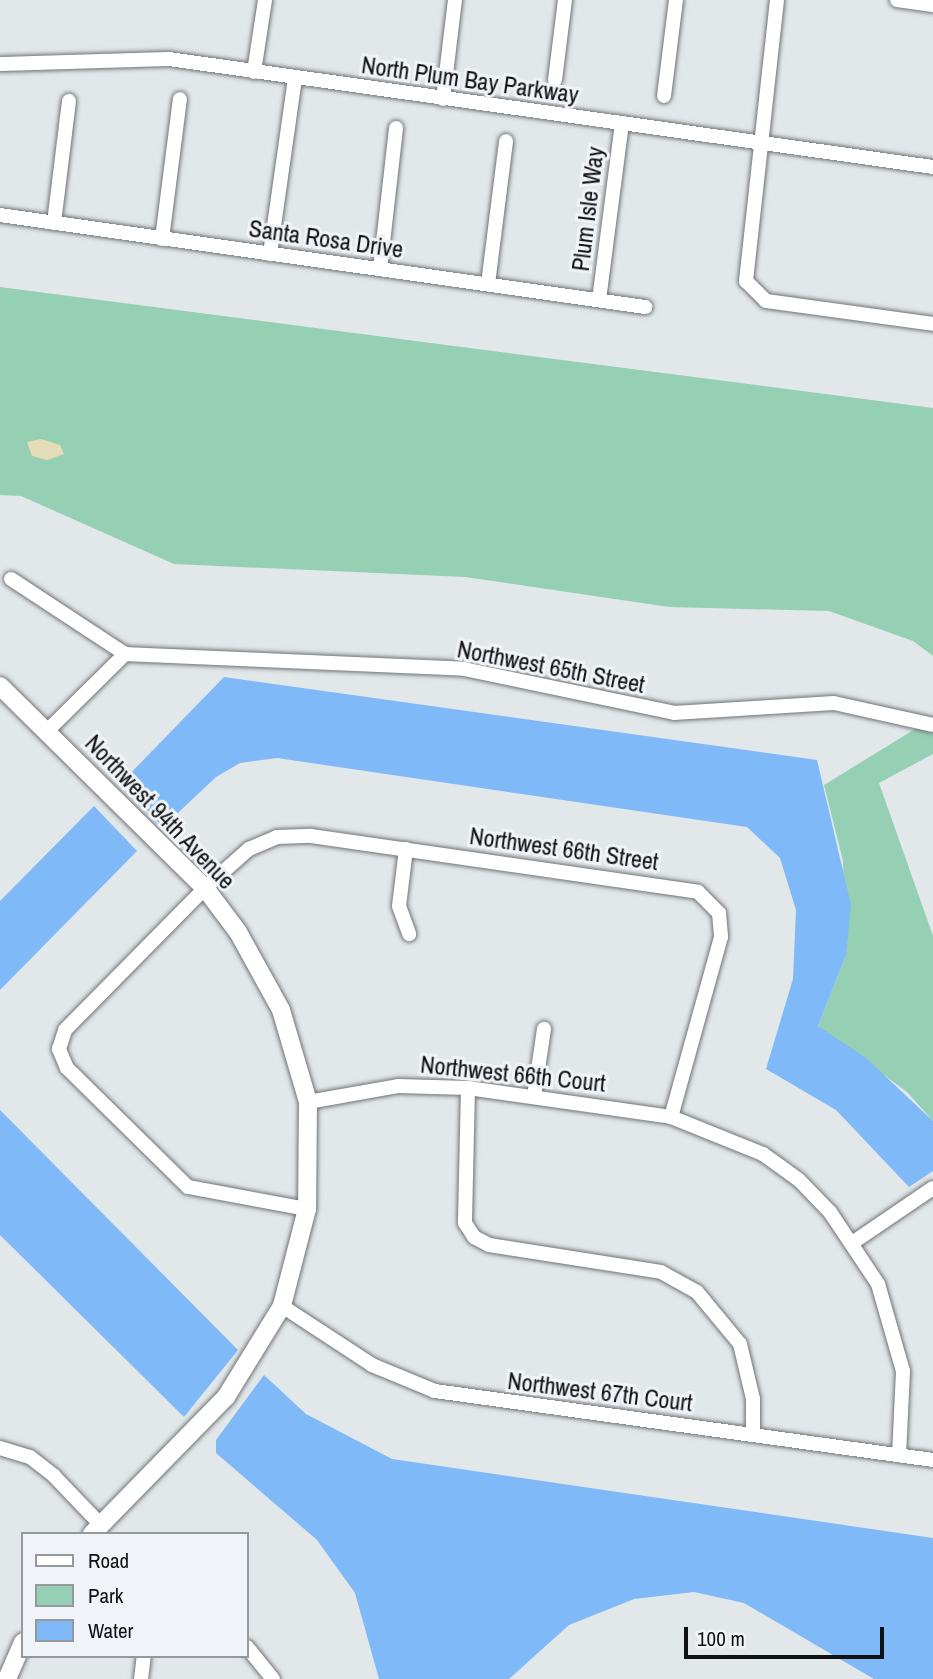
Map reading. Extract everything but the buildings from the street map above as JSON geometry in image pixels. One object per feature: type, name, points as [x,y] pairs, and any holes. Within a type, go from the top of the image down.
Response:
[{"type":"street","points":[[254,72],[265,0]]},
{"type":"street","points":[[443,99],[454,0]]},
{"type":"street","points":[[555,80],[565,0]]},
{"type":"street","points":[[664,96],[676,0]]},
{"type":"street","points":[[777,0],[744,268],[753,294],[766,301],[933,324]]},
{"type":"street","points":[[897,0],[933,5]]},
{"type":"street","name":"North Plum Bay Parkway","points":[[0,64],[169,59],[933,167]]},
{"type":"street","points":[[270,254],[296,79]]},
{"type":"street","points":[[162,239],[180,99]]},
{"type":"street","points":[[54,223],[69,102]]},
{"type":"street","name":"Plum Isle Way","points":[[599,300],[622,124]]},
{"type":"street","points":[[380,268],[396,128]]},
{"type":"street","points":[[488,284],[506,141]]},
{"type":"street","name":"Santa Rosa Drive","points":[[0,215],[645,307]]},
{"type":"street","points":[[11,579],[125,654],[47,731]]},
{"type":"street","name":"Northwest 65th Street","points":[[125,654],[464,670],[674,713],[834,703],[933,725]]},
{"type":"street","name":"Northwest 94th Avenue","points":[[0,687],[205,888],[238,932],[281,1010],[308,1102],[307,1209],[282,1306],[226,1397],[96,1529]]},
{"type":"street","name":"Northwest 66th Street","points":[[307,1209],[188,1187],[67,1068],[60,1049],[65,1030],[205,888],[250,849],[277,836],[406,849],[698,892],[713,902],[721,936],[718,963],[671,1116]]},
{"type":"street","points":[[406,849],[399,906],[409,933]]},
{"type":"street","points":[[534,1096],[544,1029]]},
{"type":"street","name":"Northwest 66th Court","points":[[308,1102],[398,1086],[468,1088],[671,1116],[763,1154],[799,1180],[855,1241],[878,1284],[903,1371],[899,1455]]},
{"type":"street","points":[[468,1088],[465,1223],[474,1237],[489,1245],[661,1272],[697,1292],[740,1344],[753,1399],[753,1434]]},
{"type":"street","points":[[855,1241],[933,1188]]},
{"type":"street","name":"Northwest 67th Court","points":[[282,1306],[372,1365],[435,1391],[933,1460]]},
{"type":"street","points":[[0,1448],[30,1457],[54,1476],[96,1529]]},
{"type":"street","points":[[7,1679],[21,1647]]},
{"type":"street","points":[[248,1648],[273,1679]]},
{"type":"street","points":[[141,1679],[144,1658]]},
{"type":"green space","points":[[0,287],[933,408],[933,656],[913,641],[829,611],[669,607],[465,577],[174,564],[21,496],[0,495]]},
{"type":"green space","points":[[933,718],[933,754],[879,783],[933,936],[933,1121],[907,1092],[818,1026],[846,955],[843,861],[824,785]]},
{"type":"sand","points":[[41,439],[60,445],[64,454],[47,460],[32,456],[27,442]]},
{"type":"water","points":[[224,677],[817,760],[851,905],[846,955],[818,1026],[866,1058],[933,1121],[933,1171],[909,1187],[836,1110],[766,1069],[793,979],[796,910],[780,858],[747,827],[277,758],[240,763],[216,777],[163,827],[121,783]]},
{"type":"water","points":[[94,806],[137,851],[0,990],[0,901]]},
{"type":"water","points":[[0,1110],[238,1350],[184,1417],[0,1235]]},
{"type":"water","points":[[264,1375],[306,1414],[392,1459],[933,1538],[933,1679],[874,1679],[744,1603],[694,1592],[634,1599],[569,1625],[509,1679],[379,1679],[355,1593],[317,1540],[216,1453],[216,1440]]}]
